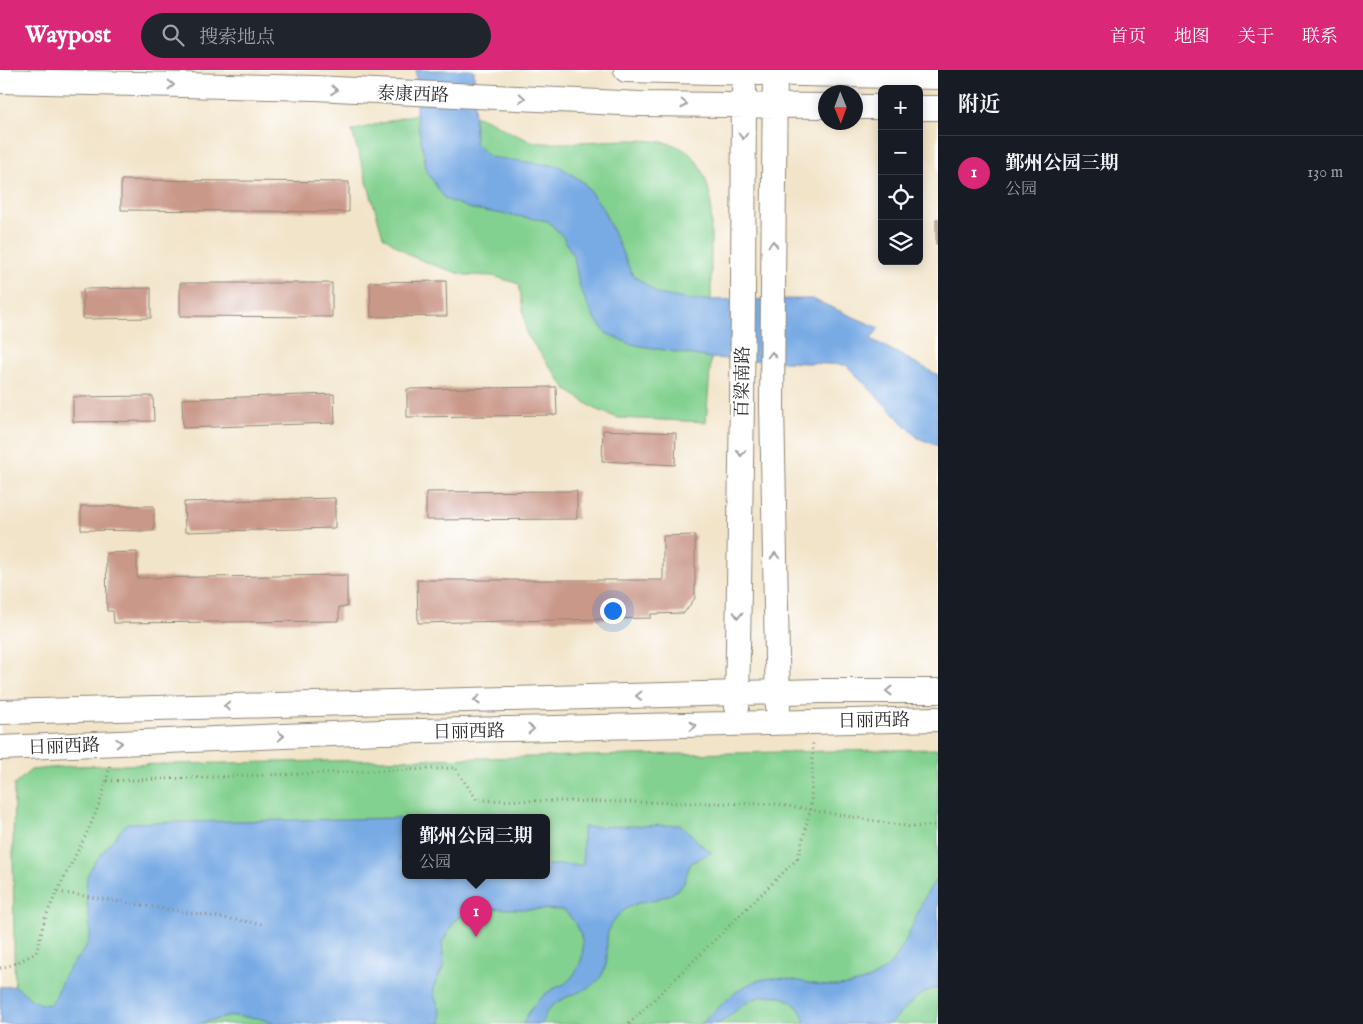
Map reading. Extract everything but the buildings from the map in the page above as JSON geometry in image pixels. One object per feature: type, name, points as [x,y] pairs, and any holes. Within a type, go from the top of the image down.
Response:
[{"type":"main road","points":[[626,70],[938,77]]},
{"type":"main road","name":"百梁南路","points":[[737,724],[742,404],[744,72]]},
{"type":"main road","name":"百梁南路","points":[[775,72],[772,404],[778,723]]},
{"type":"main road","name":"泰康西路","points":[[0,82],[315,88],[391,94],[640,104],[818,106]]},
{"type":"main road","points":[[863,106],[878,107]]},
{"type":"main road","points":[[923,108],[938,108]]},
{"type":"main road","name":"日丽西路","points":[[0,712],[778,692],[938,691]]},
{"type":"main road","name":"日丽西路","points":[[0,748],[381,732],[938,719]]},
{"type":"path","points":[[629,1024],[798,858],[811,807],[814,721]]},
{"type":"path","points":[[0,968],[12,965],[36,954],[48,910],[87,834],[107,781],[113,744]]},
{"type":"path","points":[[107,781],[455,768],[477,800],[776,804],[911,826],[938,825]]},
{"type":"path","points":[[58,892],[262,924]]},
{"type":"green space","points":[[416,114],[473,115],[490,121],[515,135],[543,143],[614,140],[651,141],[679,147],[692,156],[701,169],[711,199],[711,358],[706,422],[618,418],[595,409],[567,390],[527,335],[519,284],[493,276],[465,275],[439,267],[411,256],[383,236],[352,131]]},
{"type":"green space","points":[[938,749],[938,1024],[15,1024],[14,785],[31,770],[71,766]]},
{"type":"water","points":[[416,70],[474,70],[475,143],[489,157],[559,166],[583,182],[602,207],[632,274],[658,294],[691,300],[812,299],[879,328],[871,339],[938,375],[938,446],[918,438],[846,365],[710,358],[630,344],[606,333],[593,316],[580,288],[574,258],[564,238],[548,221],[471,209],[445,199],[427,172],[416,114]]},
{"type":"water","points":[[399,818],[402,879],[550,879],[550,865],[583,865],[583,827],[681,825],[706,849],[712,852],[691,863],[683,884],[670,895],[629,907],[614,920],[607,937],[607,961],[600,978],[585,989],[559,1001],[551,1007],[542,1024],[523,1024],[531,1009],[539,1000],[548,992],[566,983],[576,971],[583,953],[583,944],[576,925],[563,910],[477,908],[455,920],[442,943],[444,965],[434,987],[434,995],[441,1012],[441,1024],[276,1024],[258,1018],[231,1016],[197,1024],[0,1024],[0,987],[15,986],[36,1002],[51,1004],[64,977],[88,943],[90,924],[86,884],[89,872],[127,823]]},
{"type":"water","points":[[938,877],[938,989],[932,989],[919,996],[890,1024],[805,1024],[797,1006],[790,1001],[782,997],[763,996],[742,1006],[719,1023],[701,1024],[730,997],[756,981],[777,978],[842,986],[869,979],[885,969],[894,959],[908,936],[924,899]]},
{"type":"place","name":"鄞州公园三期","points":[[476,937]]}]
